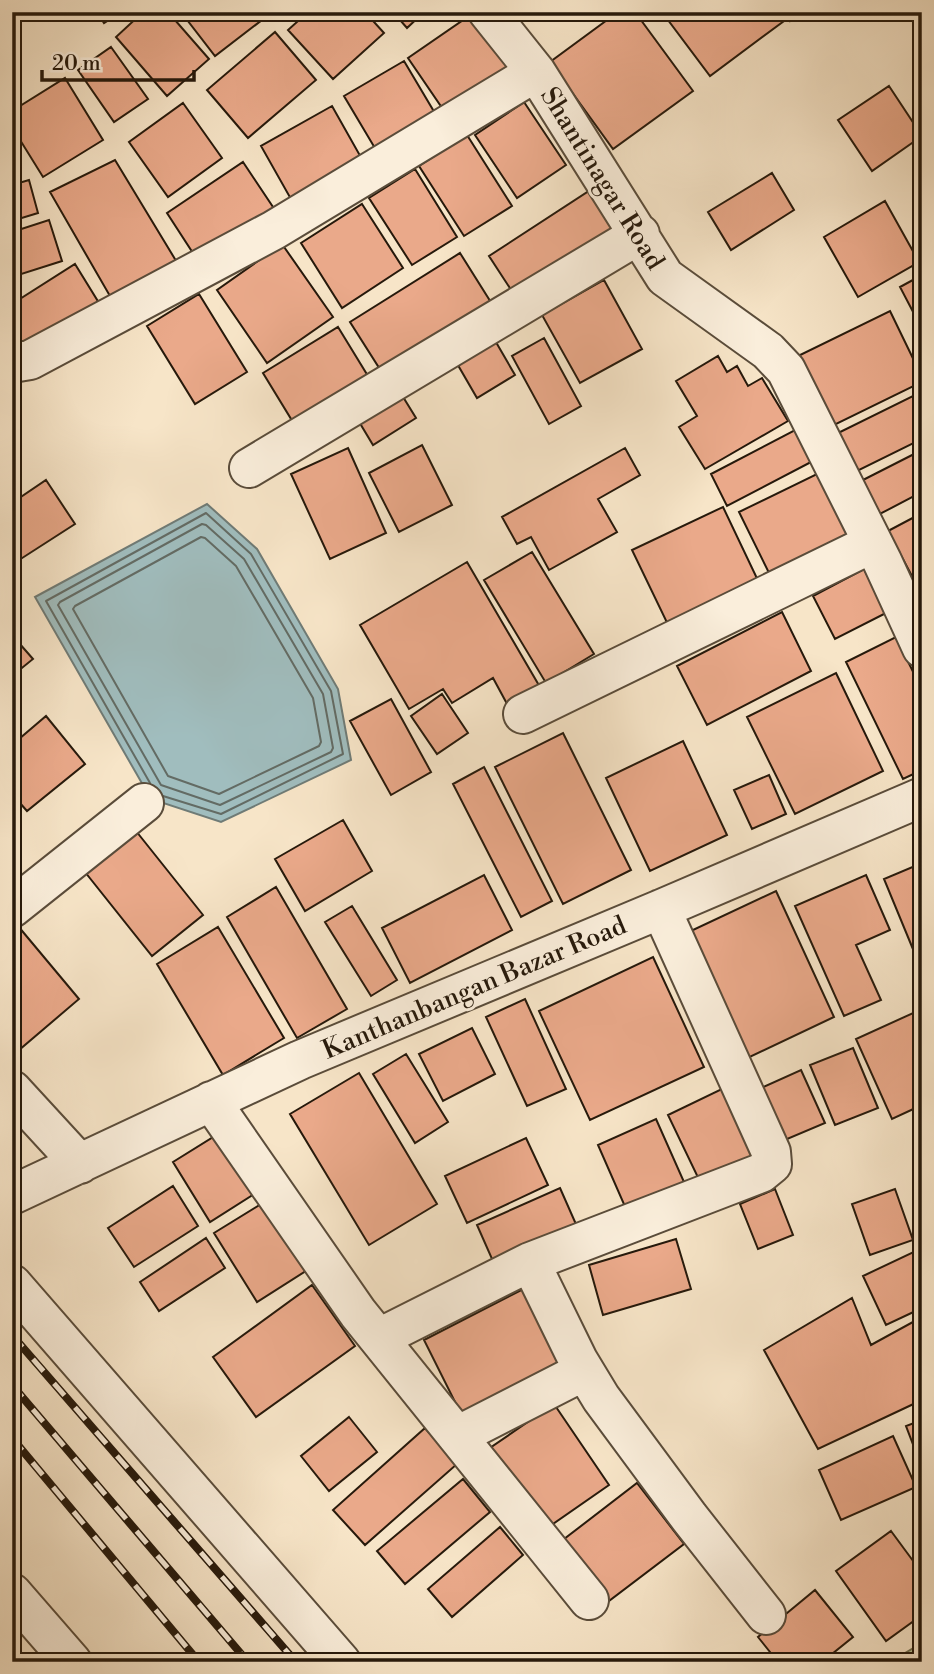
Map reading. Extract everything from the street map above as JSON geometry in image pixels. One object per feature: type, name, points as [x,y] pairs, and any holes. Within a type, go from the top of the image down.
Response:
[{"type":"street","name":"Shantinagar Road","points":[[488,12],[536,72],[669,282],[768,351],[786,370],[873,543],[922,648]]},
{"type":"street","points":[[12,363],[30,360],[274,230],[536,72]]},
{"type":"street","points":[[249,468],[639,234]]},
{"type":"street","points":[[523,714],[873,543]]},
{"type":"street","name":"Kanthanbangan Bazar Road","points":[[22,1191],[300,1060],[922,797]]},
{"type":"street","points":[[12,908],[144,803]]},
{"type":"street","points":[[379,1338],[530,1262],[761,1173],[772,1164],[771,1152],[661,909]]},
{"type":"street","points":[[12,1090],[80,1164]]},
{"type":"street","points":[[211,1101],[320,1260],[379,1338],[589,1600]]},
{"type":"street","points":[[530,1262],[584,1371],[601,1398],[766,1615]]},
{"type":"street","points":[[12,1284],[341,1662]]},
{"type":"street","points":[[457,1436],[584,1371]]},
{"type":"street","points":[[12,1592],[72,1662]]},
{"type":"green space","points":[[922,1643],[922,1662],[890,1662]]},
{"type":"water","points":[[207,504],[257,549],[338,689],[351,760],[221,822],[151,799],[35,597]]},
{"type":"building","points":[[97,12],[121,12],[104,23]]},
{"type":"building","points":[[143,12],[168,12],[209,59],[167,96],[116,37]]},
{"type":"building","points":[[181,12],[256,12],[262,20],[215,56]]},
{"type":"building","points":[[308,12],[365,12],[384,33],[333,79],[288,30]]},
{"type":"building","points":[[393,12],[424,12],[407,28]]},
{"type":"building","points":[[618,12],[635,12],[693,91],[613,149],[550,62]]},
{"type":"building","points":[[662,12],[777,12],[784,21],[710,76]]},
{"type":"building","points":[[784,12],[803,12],[790,21]]},
{"type":"building","points":[[472,14],[513,72],[449,118],[408,58]]},
{"type":"building","points":[[275,32],[316,80],[248,138],[207,90]]},
{"type":"building","points":[[111,47],[148,99],[114,122],[78,70]]},
{"type":"building","points":[[404,61],[439,120],[379,155],[344,96]]},
{"type":"building","points":[[65,78],[103,140],[43,177],[12,127],[12,111]]},
{"type":"building","points":[[889,86],[922,136],[872,171],[838,120]]},
{"type":"building","points":[[524,102],[566,165],[517,198],[475,135]]},
{"type":"building","points":[[183,103],[222,158],[168,197],[129,142]]},
{"type":"building","points":[[332,106],[367,168],[296,208],[261,146]]},
{"type":"building","points":[[467,135],[512,206],[464,236],[419,166]]},
{"type":"building","points":[[115,160],[181,269],[114,303],[50,192]]},
{"type":"building","points":[[243,162],[279,216],[202,267],[167,213]]},
{"type":"building","points":[[415,169],[457,237],[412,265],[369,198]]},
{"type":"building","points":[[772,173],[794,210],[731,250],[708,212]]},
{"type":"building","points":[[29,180],[38,213],[12,221],[12,185]]},
{"type":"building","points":[[592,189],[620,232],[517,299],[489,256]]},
{"type":"building","points":[[885,201],[919,262],[858,297],[824,237]]},
{"type":"building","points":[[362,204],[403,268],[342,308],[301,243]]},
{"type":"building","points":[[49,220],[62,261],[12,277],[12,232]]},
{"type":"building","points":[[282,244],[333,317],[267,363],[217,290]]},
{"type":"building","points":[[460,253],[492,304],[383,374],[350,322]]},
{"type":"building","points":[[75,264],[99,303],[12,353],[12,304]]},
{"type":"building","points":[[922,275],[922,329],[900,287]]},
{"type":"building","points":[[604,280],[642,349],[580,383],[542,315]]},
{"type":"building","points":[[199,294],[247,372],[195,404],[147,326]]},
{"type":"building","points":[[890,311],[922,382],[830,427],[796,357]]},
{"type":"building","points":[[338,327],[371,381],[296,427],[263,373]]},
{"type":"building","points":[[493,337],[515,375],[477,398],[455,360]]},
{"type":"building","points":[[544,338],[581,406],[549,424],[512,356]]},
{"type":"building","points":[[718,356],[727,372],[737,366],[748,386],[762,378],[788,421],[705,469],[679,427],[697,416],[676,381]]},
{"type":"building","points":[[400,392],[416,418],[373,445],[358,420]]},
{"type":"building","points":[[919,393],[922,399],[922,439],[851,474],[832,436]]},
{"type":"building","points":[[797,429],[813,461],[727,506],[711,474]]},
{"type":"building","points":[[422,445],[452,505],[399,532],[369,473]]},
{"type":"building","points":[[348,448],[386,533],[330,559],[291,474]]},
{"type":"building","points":[[625,448],[640,475],[598,499],[617,532],[549,570],[531,537],[517,544],[502,517]]},
{"type":"building","points":[[922,450],[922,492],[876,516],[859,482]]},
{"type":"building","points":[[819,473],[852,539],[772,579],[739,512]]},
{"type":"building","points":[[46,480],[75,524],[16,562],[12,556],[12,503]]},
{"type":"building","points":[[723,507],[763,591],[672,633],[632,550]]},
{"type":"building","points":[[922,513],[922,595],[888,531]]},
{"type":"building","points":[[532,552],[594,654],[546,683],[484,580]]},
{"type":"building","points":[[467,562],[544,694],[512,713],[493,678],[452,703],[443,689],[409,709],[360,625]]},
{"type":"building","points":[[864,569],[886,613],[835,639],[813,596]]},
{"type":"building","points":[[782,612],[811,671],[707,725],[677,666]]},
{"type":"building","points":[[12,635],[33,659],[12,676]]},
{"type":"building","points":[[896,637],[922,690],[922,770],[903,779],[846,662]]},
{"type":"building","points":[[836,673],[883,771],[795,814],[747,717]]},
{"type":"building","points":[[442,694],[468,733],[437,754],[411,716]]},
{"type":"building","points":[[391,699],[431,772],[391,795],[350,721]]},
{"type":"building","points":[[46,716],[85,764],[27,811],[12,794],[12,745]]},
{"type":"building","points":[[563,733],[631,870],[563,904],[495,767]]},
{"type":"building","points":[[683,741],[727,835],[650,871],[606,778]]},
{"type":"building","points":[[484,767],[552,901],[521,917],[453,784]]},
{"type":"building","points":[[769,775],[786,814],[752,829],[734,790]]},
{"type":"building","points":[[343,820],[372,871],[305,911],[275,859]]},
{"type":"building","points":[[136,831],[203,915],[152,956],[85,872]]},
{"type":"building","points":[[922,863],[922,971],[884,879]]},
{"type":"building","points":[[484,875],[512,930],[410,983],[382,928]]},
{"type":"building","points":[[866,875],[890,930],[856,945],[881,1000],[844,1016],[795,906]]},
{"type":"building","points":[[276,887],[347,1009],[297,1038],[227,917]]},
{"type":"building","points":[[776,891],[834,1017],[737,1063],[678,937]]},
{"type":"building","points":[[352,906],[397,980],[371,996],[325,922]]},
{"type":"building","points":[[18,926],[79,999],[12,1056],[12,931]]},
{"type":"building","points":[[218,927],[284,1038],[223,1075],[157,964]]},
{"type":"building","points":[[653,957],[704,1067],[590,1120],[539,1011]]},
{"type":"building","points":[[525,999],[566,1089],[527,1106],[486,1017]]},
{"type":"building","points":[[922,1009],[922,1105],[892,1119],[856,1039]]},
{"type":"building","points":[[472,1028],[495,1074],[443,1101],[419,1054]]},
{"type":"building","points":[[853,1048],[878,1108],[835,1125],[810,1065]]},
{"type":"building","points":[[406,1054],[448,1122],[415,1143],[373,1074]]},
{"type":"building","points":[[801,1070],[825,1123],[773,1145],[750,1093]]},
{"type":"building","points":[[359,1073],[437,1204],[369,1245],[290,1114]]},
{"type":"building","points":[[728,1086],[764,1162],[704,1190],[668,1115]]},
{"type":"building","points":[[656,1119],[688,1191],[630,1218],[598,1145]]},
{"type":"building","points":[[223,1131],[259,1191],[210,1222],[173,1162]]},
{"type":"building","points":[[526,1138],[548,1185],[467,1223],[445,1176]]},
{"type":"building","points":[[173,1186],[198,1226],[134,1267],[108,1228]]},
{"type":"building","points":[[560,1188],[579,1231],[496,1268],[477,1225]]},
{"type":"building","points":[[775,1189],[793,1235],[758,1249],[740,1204]]},
{"type":"building","points":[[895,1189],[913,1240],[870,1255],[852,1204]]},
{"type":"building","points":[[266,1201],[309,1269],[257,1302],[214,1233]]},
{"type":"building","points":[[206,1238],[225,1268],[159,1311],[140,1282]]},
{"type":"building","points":[[676,1239],[691,1289],[603,1315],[589,1265]]},
{"type":"building","points":[[922,1248],[922,1308],[886,1325],[863,1276]]},
{"type":"building","points":[[537,1282],[577,1362],[464,1420],[424,1340]]},
{"type":"building","points":[[312,1285],[355,1346],[256,1417],[213,1357]]},
{"type":"building","points":[[852,1298],[871,1345],[922,1317],[922,1400],[818,1449],[764,1350]]},
{"type":"building","points":[[554,1404],[609,1485],[540,1533],[484,1452]]},
{"type":"building","points":[[349,1417],[377,1452],[329,1491],[301,1456]]},
{"type":"building","points":[[922,1420],[922,1468],[906,1426]]},
{"type":"building","points":[[425,1428],[457,1464],[365,1545],[333,1510]]},
{"type":"building","points":[[893,1436],[916,1487],[841,1520],[819,1470]]},
{"type":"building","points":[[463,1479],[490,1512],[405,1584],[377,1551]]},
{"type":"building","points":[[637,1483],[684,1544],[601,1607],[555,1546]]},
{"type":"building","points":[[500,1527],[523,1555],[452,1617],[428,1589]]},
{"type":"building","points":[[891,1531],[922,1573],[922,1615],[886,1641],[836,1571]]},
{"type":"building","points":[[815,1590],[853,1637],[822,1662],[778,1662],[758,1637]]},
{"type":"railway","points":[[12,1335],[296,1662]]},
{"type":"railway","points":[[12,1385],[248,1662]]},
{"type":"railway","points":[[12,1438],[199,1662]]}]
